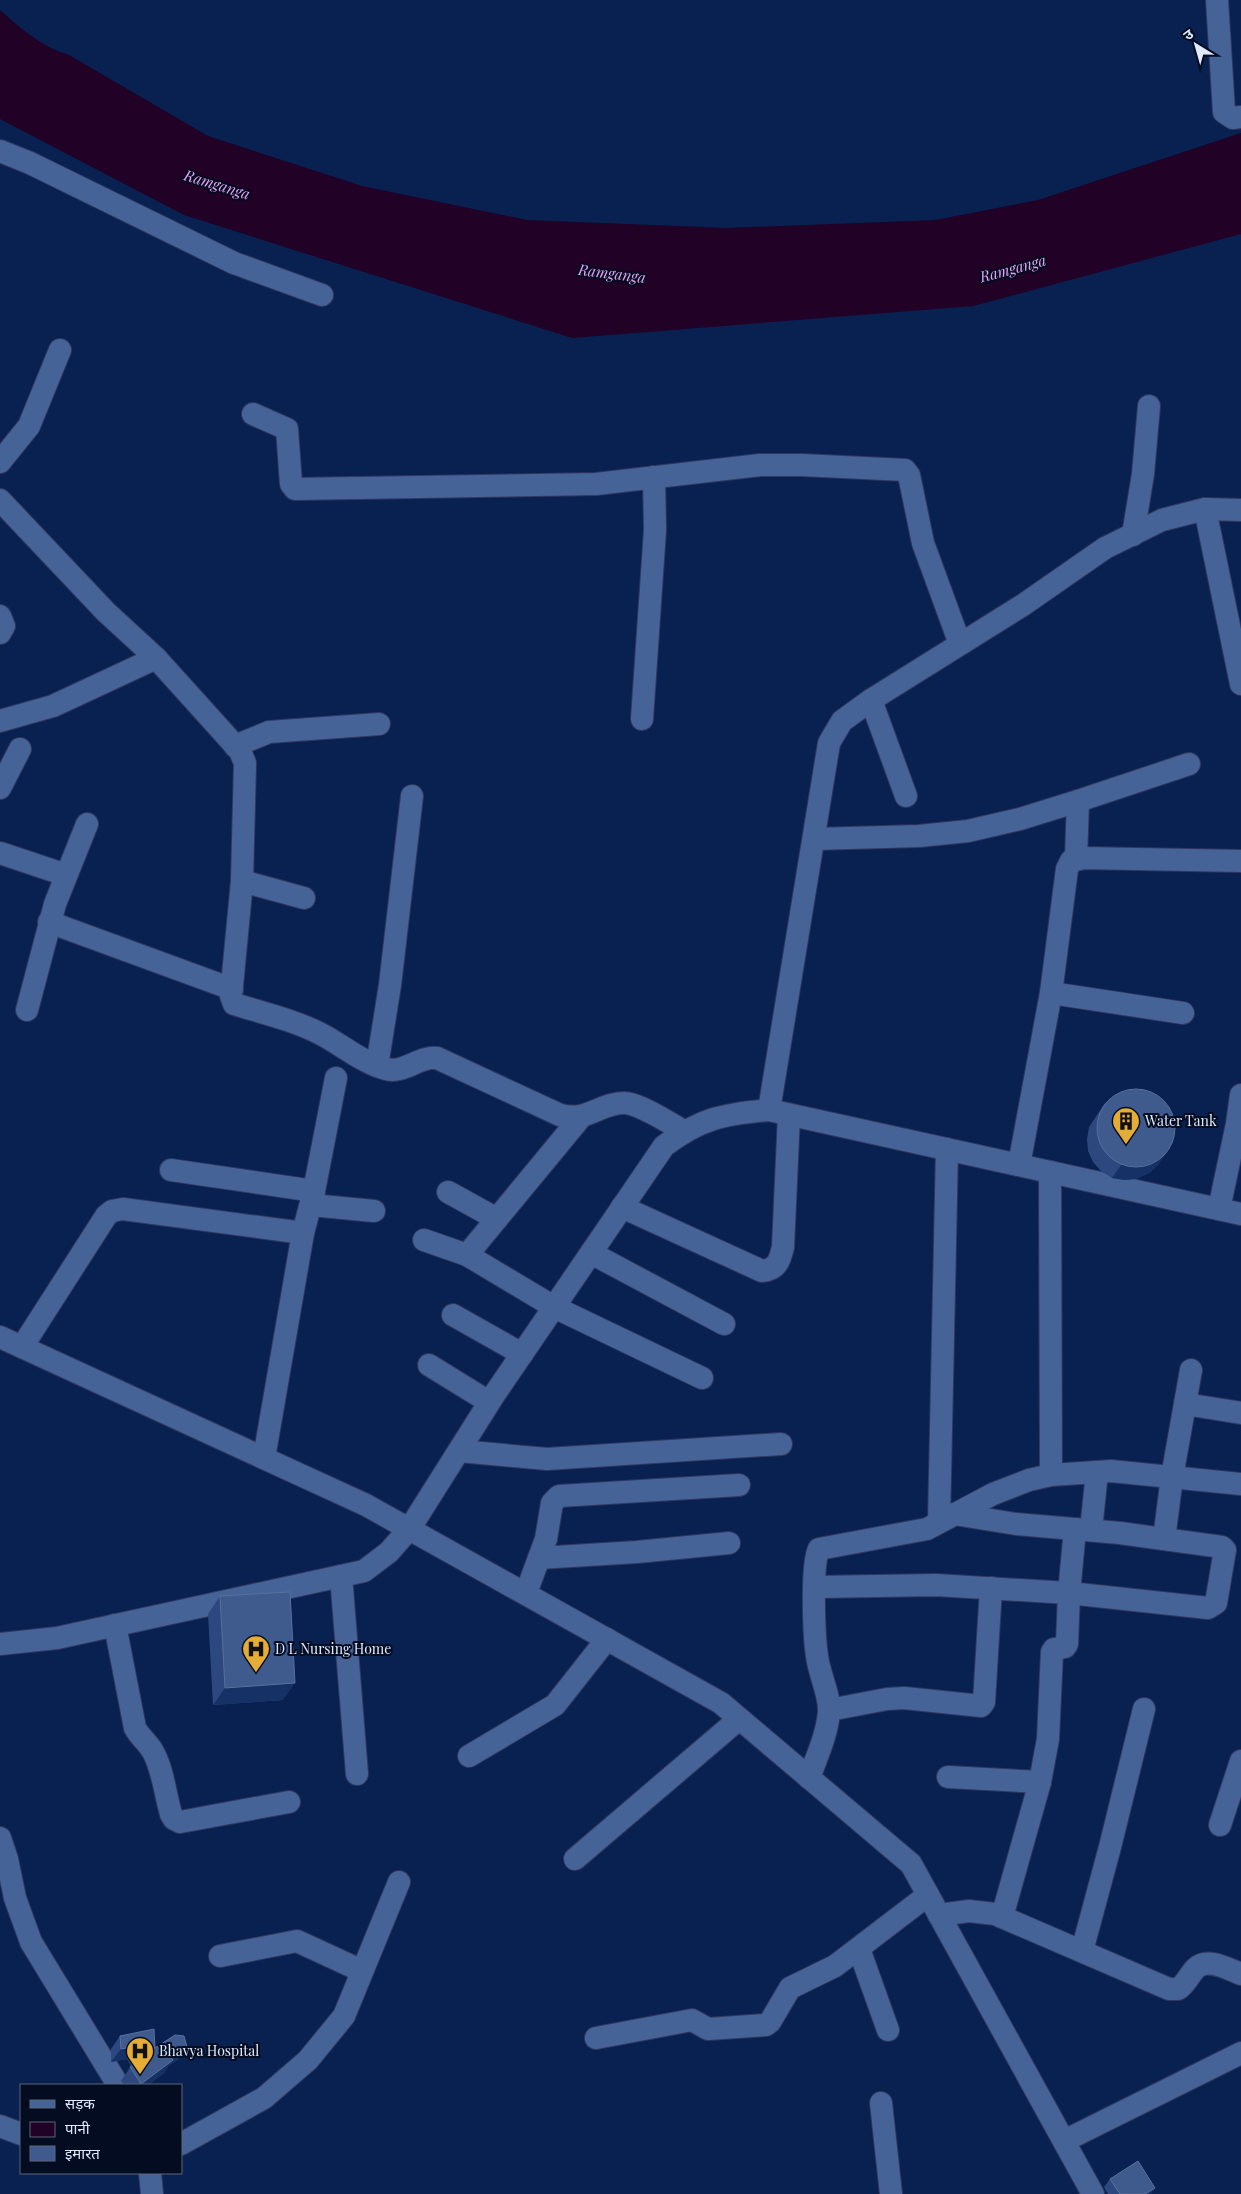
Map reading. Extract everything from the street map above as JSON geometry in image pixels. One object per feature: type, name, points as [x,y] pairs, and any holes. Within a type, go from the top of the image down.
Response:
[{"type":"street","points":[[1217,0],[1224,112],[1233,118],[1241,117]]},
{"type":"street","points":[[0,151],[30,163],[234,263],[322,295]]},
{"type":"street","points":[[0,462],[28,426],[60,350]]},
{"type":"street","points":[[1133,535],[1143,474],[1149,406]]},
{"type":"street","points":[[253,414],[284,426],[287,429],[291,484],[295,489],[596,484],[760,465],[905,470],[909,475],[923,543],[960,644]]},
{"type":"street","points":[[642,719],[655,530],[654,477]]},
{"type":"street","points":[[0,500],[106,612],[156,658],[235,746],[245,763],[242,881],[231,1000],[234,1004],[296,1023],[388,1070],[400,1069],[427,1058],[438,1058],[560,1116],[582,1117],[615,1104],[626,1103],[684,1131]]},
{"type":"street","points":[[1206,509],[1241,684]]},
{"type":"street","points":[[622,1207],[762,1271],[770,1271],[777,1265],[782,1247],[779,1112],[814,839],[830,743],[842,721],[871,700],[1023,605],[1105,548],[1162,520],[1206,509],[1241,510]]},
{"type":"street","points":[[0,616],[4,626],[0,633]]},
{"type":"street","points":[[0,721],[53,706],[156,658]]},
{"type":"street","points":[[871,700],[906,796]]},
{"type":"street","points":[[235,746],[269,732],[379,724]]},
{"type":"street","points":[[0,788],[20,749]]},
{"type":"street","points":[[814,839],[920,836],[968,831],[1020,819],[1189,764]]},
{"type":"street","points":[[377,1066],[390,985],[412,796]]},
{"type":"street","points":[[1076,858],[1078,801]]},
{"type":"street","points":[[28,1010],[49,922],[87,824]]},
{"type":"street","points":[[0,854],[66,875]]},
{"type":"street","points":[[1019,1165],[1051,993],[1067,869],[1070,861],[1076,858],[1241,862]]},
{"type":"street","points":[[242,881],[304,898]]},
{"type":"street","points":[[49,922],[232,989]]},
{"type":"street","points":[[1051,993],[1182,1013]]},
{"type":"street","points":[[264,1458],[303,1234],[336,1078]]},
{"type":"street","points":[[1219,1209],[1237,1124],[1241,1095]]},
{"type":"street","points":[[0,1644],[56,1638],[364,1571],[389,1552],[410,1528],[489,1402],[664,1146],[684,1131],[708,1120],[734,1113],[779,1112],[1241,1214]]},
{"type":"street","points":[[467,1255],[582,1117]]},
{"type":"street","points":[[946,1518],[947,1149]]},
{"type":"street","points":[[171,1170],[374,1211]]},
{"type":"street","points":[[1050,1172],[1051,1475]]},
{"type":"street","points":[[448,1192],[497,1219]]},
{"type":"street","points":[[22,1347],[106,1216],[112,1211],[123,1209],[303,1234]]},
{"type":"street","points":[[424,1240],[467,1255],[554,1307],[702,1378]]},
{"type":"street","points":[[591,1252],[724,1324]]},
{"type":"street","points":[[453,1315],[522,1354]]},
{"type":"street","points":[[0,1337],[366,1505],[721,1703],[911,1864],[1093,2194]]},
{"type":"street","points":[[428,1365],[489,1402]]},
{"type":"street","points":[[1164,1539],[1172,1477],[1191,1370]]},
{"type":"street","points":[[1185,1404],[1241,1413]]},
{"type":"street","points":[[459,1451],[547,1459],[782,1444]]},
{"type":"street","points":[[809,1778],[826,1733],[829,1710],[817,1656],[815,1587],[816,1554],[819,1549],[926,1529],[993,1494],[1029,1480],[1051,1475],[1111,1471],[1241,1484]]},
{"type":"street","points":[[1002,1917],[1040,1782],[1048,1739],[1052,1652],[1054,1649],[1065,1647],[1067,1644],[1069,1593],[1098,1472]]},
{"type":"street","points":[[526,1593],[546,1539],[552,1503],[559,1496],[739,1485]]},
{"type":"street","points":[[815,1587],[936,1585],[1069,1593],[1208,1608],[1216,1603],[1224,1549],[1164,1539],[946,1518]]},
{"type":"street","points":[[539,1558],[637,1552],[729,1543]]},
{"type":"street","points":[[341,1576],[357,1774]]},
{"type":"street","points":[[829,1710],[887,1699],[904,1698],[981,1706],[984,1702],[991,1588]]},
{"type":"street","points":[[115,1625],[135,1728],[156,1757],[174,1819],[180,1822],[289,1802]]},
{"type":"street","points":[[469,1756],[555,1705],[607,1639]]},
{"type":"street","points":[[1082,1951],[1110,1848],[1144,1709]]},
{"type":"street","points":[[575,1859],[739,1719]]},
{"type":"street","points":[[1220,1825],[1241,1761]]},
{"type":"street","points":[[948,1777],[1040,1782]]},
{"type":"street","points":[[2,1853],[15,1898],[31,1942],[117,2084]]},
{"type":"street","points":[[182,2143],[264,2098],[308,2060],[344,2016],[399,1882]]},
{"type":"street","points":[[596,2038],[692,2020],[708,2029],[766,2025],[770,2022],[790,1988],[835,1966],[860,1949],[928,1895]]},
{"type":"street","points":[[939,1915],[970,1911],[995,1914],[1169,1989],[1178,1990],[1197,1968],[1206,1964],[1218,1965],[1241,1974]]},
{"type":"street","points":[[220,1956],[298,1941],[362,1971]]},
{"type":"street","points":[[860,1949],[888,2030]]},
{"type":"street","points":[[1064,2141],[1241,2053]]},
{"type":"street","points":[[881,2103],[890,2194]]},
{"type":"street","points":[[0,2126],[20,2134]]},
{"type":"street","points":[[150,2174],[152,2194]]},
{"type":"water","name":"Ramganga","points":[[0,10],[41,42],[69,55],[208,136],[362,186],[527,220],[727,228],[935,220],[1038,200],[1241,133],[1241,234],[973,306],[572,338],[184,215],[0,119]]},
{"type":"building","name":"Water Tank","points":[[1128,1089],[1144,1089],[1158,1095],[1169,1106],[1175,1120],[1175,1136],[1169,1150],[1158,1161],[1144,1167],[1128,1167],[1114,1161],[1103,1150],[1097,1136],[1097,1120],[1103,1106],[1114,1095]]},
{"type":"building","points":[[290,1592],[295,1683],[225,1688],[220,1596]]},
{"type":"building","points":[[154,2029],[155,2048],[175,2035],[184,2036],[187,2047],[171,2057],[173,2060],[141,2084],[130,2067],[143,2057],[136,2046],[121,2049],[120,2036]]},
{"type":"building","points":[[1138,2161],[1155,2188],[1145,2194],[1120,2194],[1110,2179]]},
{"type":"place","name":"Water Tank","points":[[1126,1145]]},
{"type":"place","name":"D L Nursing Home","points":[[256,1673]]},
{"type":"place","name":"Bhavya Hospital","points":[[140,2075]]}]
